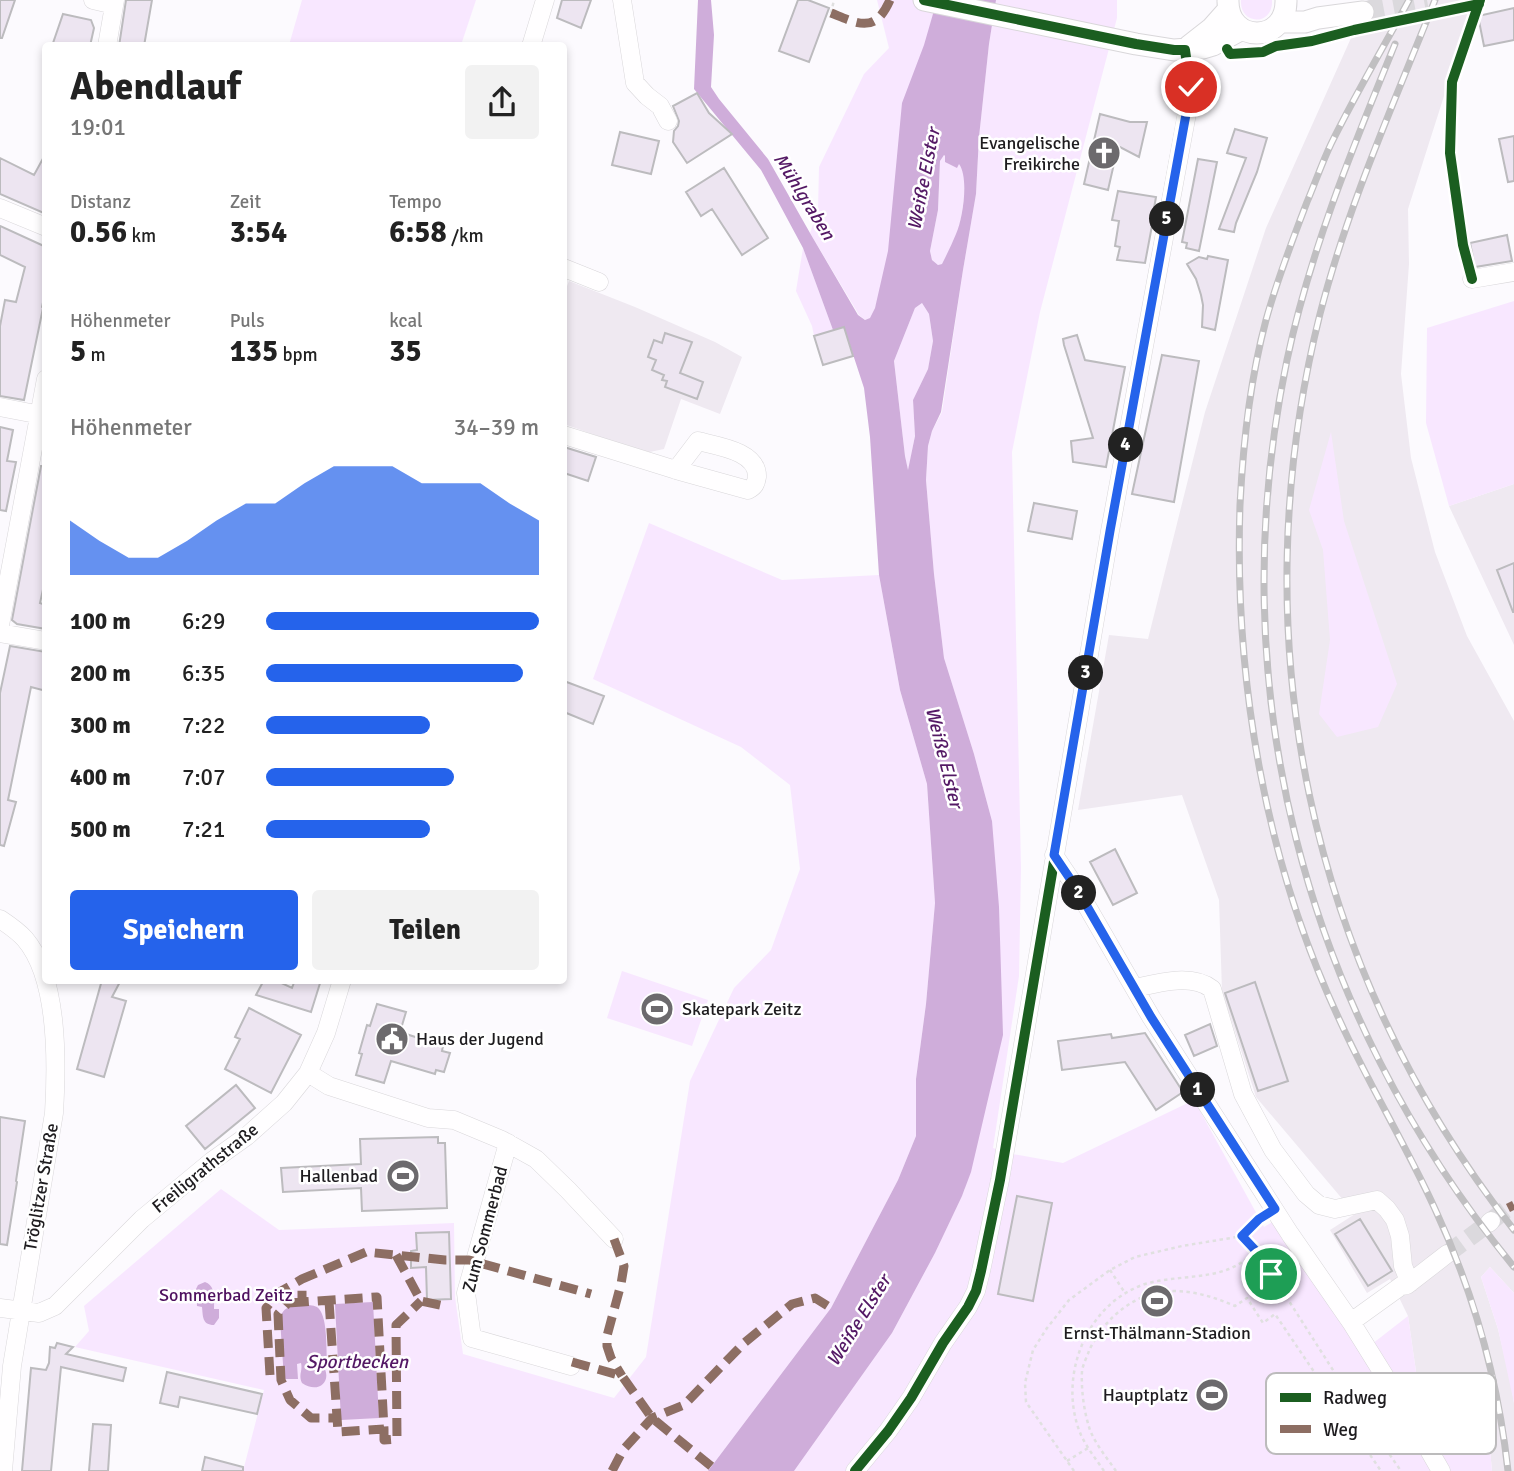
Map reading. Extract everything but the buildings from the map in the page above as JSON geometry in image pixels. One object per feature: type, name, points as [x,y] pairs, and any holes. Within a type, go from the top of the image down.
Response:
[{"type":"main road","points":[[923,0],[1174,50],[1213,45],[1242,29]]},
{"type":"main road","points":[[1228,5],[1233,21],[1248,32],[1263,33],[1280,22],[1287,0],[1318,18]]},
{"type":"main road","points":[[1185,50],[1212,28],[1228,5]]},
{"type":"main road","points":[[1280,22],[1305,22],[1363,12]]},
{"type":"street","points":[[93,0],[115,2],[108,42]]},
{"type":"street","points":[[532,42],[545,0]]},
{"type":"street","points":[[622,0],[635,83],[660,106],[668,121]]},
{"type":"street","points":[[855,1471],[911,1398],[976,1291],[1000,1180],[1110,531],[1190,97],[1185,50]]},
{"type":"street","points":[[0,208],[42,225]]},
{"type":"street","points":[[567,269],[599,282]]},
{"type":"street","points":[[1472,279],[1514,272]]},
{"type":"street","points":[[0,407],[42,415],[0,625]]},
{"type":"street","points":[[567,436],[676,470]]},
{"type":"street","points":[[0,633],[42,640]]},
{"type":"street","points":[[1054,855],[1290,1234],[1383,1373]]},
{"type":"street","name":"Tröglitzer Straße","points":[[0,919],[25,939],[33,949],[42,970]]},
{"type":"street","points":[[1135,988],[1168,980],[1206,984],[1212,989],[1243,1094],[1273,1150],[1306,1194],[1319,1205],[1335,1209],[1377,1200],[1387,1209],[1395,1220],[1400,1236],[1403,1266],[1410,1283]]},
{"type":"street","name":"Tröglitzer Straße","points":[[3,1471],[12,1366],[55,1102],[52,1008],[46,984]]},
{"type":"street","name":"Freiligrathstraße","points":[[0,1308],[39,1312],[55,1306],[142,1219],[247,1136],[284,1103],[308,1073],[326,1033],[341,984]]},
{"type":"street","name":"Zum Sommerbad","points":[[308,1073],[329,1086],[428,1118],[454,1120],[508,1143],[536,1159],[614,1239]]},
{"type":"street","name":"Zum Sommerbad","points":[[508,1143],[466,1293],[472,1338],[571,1366]]},
{"type":"street","points":[[1351,1322],[1401,1286],[1410,1283],[1447,1254]]},
{"type":"street","points":[[1431,1454],[1441,1471]]},
{"type":"path","points":[[831,13],[834,0]]},
{"type":"path","points":[[1074,1471],[1026,1402],[1025,1383],[1033,1350],[1046,1328],[1069,1300],[1110,1270],[1135,1257],[1242,1236],[1259,1219],[1275,1209]]},
{"type":"path","points":[[1242,1236],[1257,1252],[1335,1373]]},
{"type":"path","points":[[1104,1471],[1080,1433],[1071,1389],[1074,1366],[1092,1326],[1104,1309],[1125,1293],[1165,1279],[1228,1269],[1257,1252]]},
{"type":"path","points":[[1110,1270],[1125,1293]]},
{"type":"path","points":[[1116,1471],[1096,1443],[1090,1429],[1082,1392],[1082,1368],[1101,1330],[1115,1314],[1133,1302],[1152,1294],[1170,1291],[1210,1296],[1234,1306],[1247,1298],[1263,1323],[1275,1314],[1315,1373]]},
{"type":"path","points":[[1068,1461],[1088,1448]]},
{"type":"path","points":[[1370,1454],[1381,1471]]},
{"type":"path","points":[[1389,1454],[1401,1471]]},
{"type":"shaded area","points":[[1368,0],[1476,0],[1447,77],[1444,96],[1408,209],[1409,264],[1401,374],[1411,458],[1435,552],[1467,636],[1514,721],[1514,1293],[1490,1267],[1481,1277],[1498,1329],[1511,1383],[1514,1403],[1514,1471],[1492,1471],[1490,1454],[1496,1454],[1496,1373],[1416,1373],[1408,1316],[1390,1279],[1367,1293],[1330,1230],[1355,1214],[1256,1097],[1222,991],[1219,900],[1182,795],[1078,810],[1109,635],[1148,639],[1205,412],[1266,228]]},
{"type":"shaded area","points":[[569,281],[635,307],[715,342],[742,357],[720,414],[681,399],[664,449],[645,453],[567,425]]},
{"type":"shaded area","points":[[1514,484],[1514,645],[1449,506]]},
{"type":"green space","points":[[302,0],[476,0],[462,42],[290,42]]},
{"type":"green space","points":[[877,0],[937,0],[919,78],[883,278],[871,318],[865,320],[859,315],[810,233],[818,210],[819,167],[864,74],[889,48]]},
{"type":"green space","points":[[996,0],[1117,0],[1117,18],[1040,312],[1012,452],[1021,868],[1019,976],[993,1148],[1063,1163],[1194,1100],[1264,1227],[1274,1221],[1363,1351],[1408,1316],[1416,1373],[1266,1373],[1266,1454],[1490,1454],[1492,1471],[794,1471],[892,1333],[935,1253],[965,1189],[992,821],[944,658],[926,480],[928,446],[942,412],[976,194],[989,44]]},
{"type":"green space","points":[[1241,0],[1272,0],[1271,9],[1268,15],[1256,20],[1245,15]]},
{"type":"green space","points":[[943,155],[962,167],[964,190],[957,234],[942,264],[938,265],[932,260],[930,251],[938,210],[940,161]]},
{"type":"green space","points":[[803,248],[833,330],[814,336],[796,291]]},
{"type":"green space","points":[[1514,301],[1514,484],[1449,506],[1426,423],[1427,328]]},
{"type":"green space","points":[[922,303],[929,314],[933,341],[928,369],[913,400],[915,435],[908,472],[894,361],[915,308]]},
{"type":"green space","points":[[1331,432],[1344,521],[1397,684],[1378,727],[1337,737],[1319,714],[1330,640],[1323,550],[1309,510]]},
{"type":"green space","name":"Sommerbad Zeitz","points":[[649,523],[782,580],[879,575],[900,690],[927,784],[935,903],[916,1079],[916,1136],[898,1180],[831,1308],[708,1471],[243,1471],[264,1390],[75,1347],[89,1331],[84,1306],[221,1189],[279,1230],[454,1223],[455,1297],[463,1354],[614,1398],[646,1357],[690,1081],[734,988],[771,950],[800,869],[790,785],[741,747],[593,679]]},
{"type":"green space","name":"Skatepark Zeitz","points":[[622,971],[708,1000],[692,1046],[607,1018]]},
{"type":"green space","points":[[1490,1267],[1514,1293],[1514,1403],[1498,1329],[1481,1277]]},
{"type":"water","name":"Weiße Elster","points":[[698,0],[711,0],[714,35],[711,87],[768,159],[858,315],[865,320],[870,318],[875,308],[888,251],[902,103],[924,45],[937,0],[996,0],[979,137],[976,194],[941,412],[928,446],[926,480],[944,658],[992,821],[999,907],[1003,1035],[971,1172],[935,1253],[892,1333],[794,1471],[708,1471],[831,1308],[898,1180],[916,1136],[916,1079],[935,903],[927,784],[900,690],[879,575],[864,388],[844,327],[833,330],[803,248],[761,170],[694,89]],"holes":[[[944,155],[945,162],[957,168],[959,164],[962,170],[964,198],[956,234],[942,264],[938,265],[932,260],[930,251],[938,210],[940,161]],[[922,303],[929,314],[933,341],[928,369],[913,400],[915,436],[908,470],[894,361],[915,308]]]},
{"type":"water","points":[[205,1282],[213,1290],[214,1309],[219,1309],[219,1318],[214,1325],[205,1322],[202,1307],[197,1306],[196,1289]]},
{"type":"water","name":"Sportbecken","points":[[373,1302],[379,1418],[341,1420],[335,1304]]},
{"type":"water","points":[[294,1305],[317,1307],[323,1317],[327,1363],[322,1364],[326,1375],[323,1384],[319,1386],[302,1383],[301,1363],[297,1364],[298,1379],[284,1379],[280,1319],[285,1310]]},
{"type":"tunnel","points":[[1363,12],[1427,0]]},
{"type":"tunnel","points":[[1491,1221],[1508,1208]]},
{"type":"tunnel","points":[[1447,1254],[1489,1223]]},
{"type":"railway","points":[[1409,0],[1328,151],[1290,246],[1266,320],[1245,435],[1239,571],[1249,703],[1274,834],[1292,898],[1340,1021],[1424,1185],[1449,1241],[1473,1305],[1492,1373]]},
{"type":"railway","points":[[1435,0],[1358,194],[1320,314],[1297,435],[1287,557],[1291,677],[1309,795],[1341,910],[1385,1022],[1443,1129],[1514,1230]]},
{"type":"railway","points":[[1395,44],[1320,239],[1287,360],[1269,482],[1264,603],[1274,722],[1296,839],[1332,953],[1380,1063],[1441,1168],[1514,1267]]},
{"type":"railway","points":[[1496,1394],[1508,1471]]},
{"type":"marked path","points":[[831,13],[858,23],[872,22],[884,11],[890,0]]},
{"type":"marked path","points":[[1508,1208],[1514,1205]]},
{"type":"marked path","points":[[614,1239],[624,1266],[607,1346],[622,1376]]},
{"type":"marked path","points":[[329,1301],[338,1432],[384,1429],[377,1297],[302,1302],[302,1279],[366,1252],[469,1260],[591,1294]]},
{"type":"marked path","points":[[396,1255],[421,1301],[444,1306]]},
{"type":"marked path","points":[[270,1375],[266,1308],[278,1293],[302,1279]]},
{"type":"marked path","points":[[612,1471],[623,1450],[652,1418],[684,1405],[744,1343],[792,1304],[815,1298],[831,1308]]},
{"type":"marked path","points":[[384,1429],[384,1440],[397,1439],[396,1325],[421,1301]]},
{"type":"marked path","points":[[302,1302],[288,1303],[278,1314],[281,1380],[290,1400],[311,1418],[337,1418]]},
{"type":"marked path","points":[[572,1362],[622,1376],[652,1418],[717,1471]]},
{"type":"cycle path","points":[[855,1471],[911,1398],[968,1307],[981,1271],[1000,1180],[1110,531],[1190,87],[1185,50],[1136,44],[924,0]]},
{"type":"cycle path","points":[[1472,279],[1463,245],[1450,153],[1452,82],[1480,0]]},
{"type":"cycle path","points":[[1227,49],[1230,54],[1263,52],[1276,46],[1312,41],[1479,4]]},
{"type":"place","name":"Evangelische Freikirche","points":[[1104,153]]},
{"type":"place","name":"Skatepark Zeitz","points":[[657,1009]]},
{"type":"place","name":"Haus der Jugend","points":[[392,1039]]},
{"type":"place","name":"Hallenbad","points":[[403,1176]]},
{"type":"place","name":"Ernst-Thälmann-Stadion","points":[[1157,1301]]},
{"type":"place","name":"Hauptplatz","points":[[1212,1395]]},
{"type":"route","points":[[1191,87],[1054,855],[1077,889],[1151,1017],[1275,1209],[1259,1219],[1242,1236],[1257,1252],[1271,1274]]},
{"type":"water label","name":"Mühlgraben","points":[[805,196]]}]
